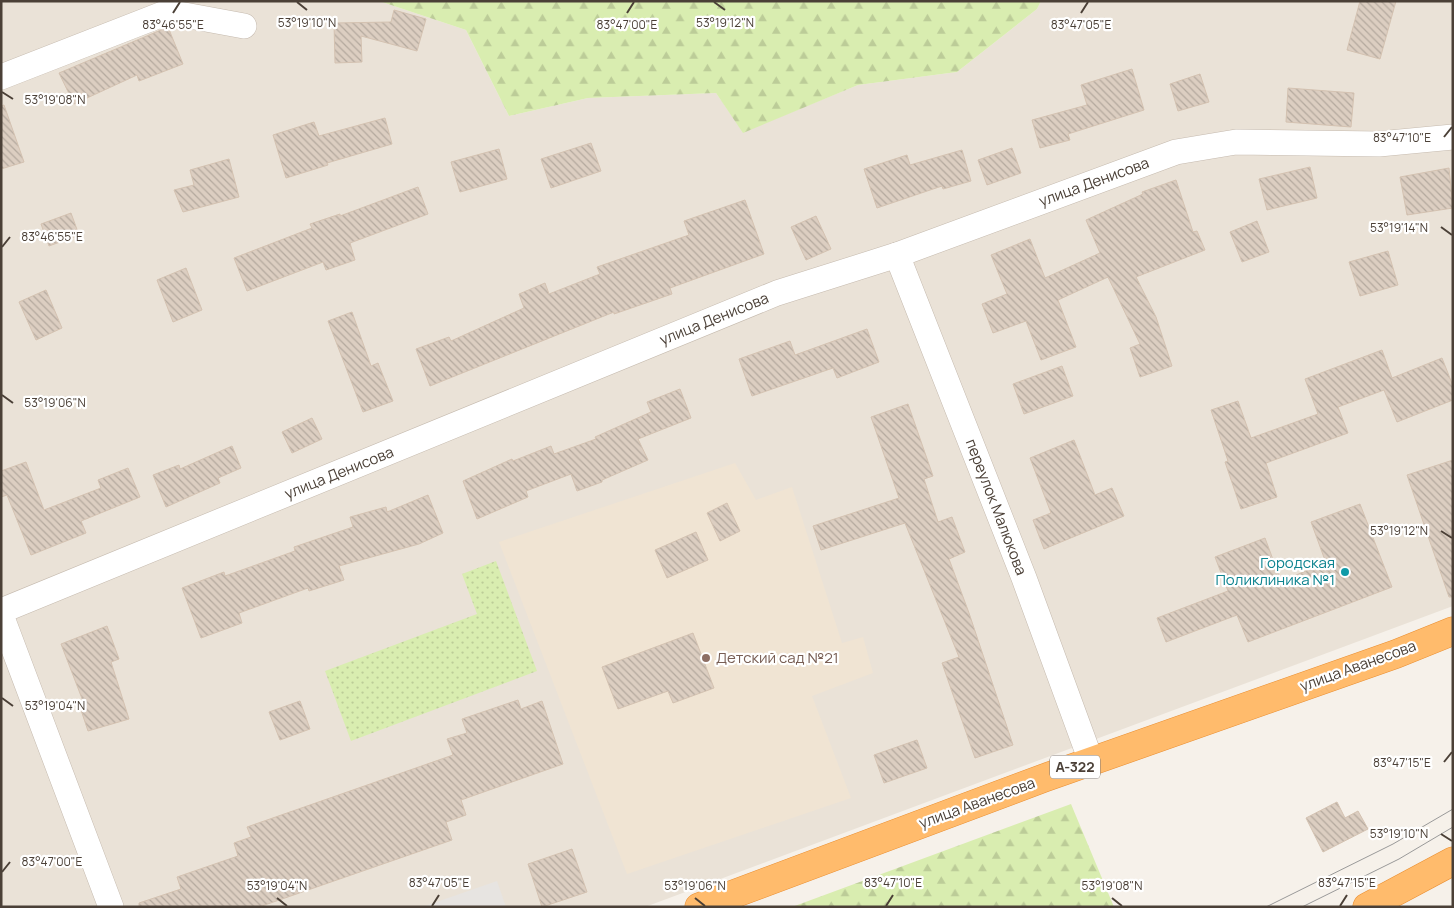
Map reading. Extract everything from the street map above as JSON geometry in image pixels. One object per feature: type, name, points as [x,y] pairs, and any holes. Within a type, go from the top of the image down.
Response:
[{"type":"highway","name":"улица Аванесова","points":[[699,907],[1091,761],[1396,654],[1453,630]]},
{"type":"highway","points":[[1367,907],[1453,861]]},
{"type":"street","points":[[1,77],[168,12],[244,26]]},
{"type":"street","name":"улица Денисова","points":[[1,613],[777,293],[897,254],[1176,152],[1236,142],[1379,144],[1453,137]]},
{"type":"street","name":"переулок Малюкова","points":[[897,254],[1024,578],[1091,761]]},
{"type":"street","points":[[1,613],[111,907]]},
{"type":"shaded area","points":[[1,1],[379,1],[466,30],[509,116],[588,98],[716,93],[743,132],[858,85],[957,72],[1037,9],[1041,1],[1453,1],[1453,606],[645,907],[1,907]]},
{"type":"shaded area","name":"Детский сад №21","points":[[735,463],[756,500],[792,487],[842,643],[863,637],[873,673],[812,696],[851,798],[627,874],[499,542]]},
{"type":"shaded area","points":[[497,881],[506,907],[422,907]]},
{"type":"green space","points":[[379,1],[1041,1],[1037,9],[957,72],[858,85],[743,133],[716,93],[588,98],[509,116],[466,30]]},
{"type":"green space","points":[[496,561],[537,671],[351,741],[325,671],[477,614],[462,574]]},
{"type":"green space","points":[[1071,804],[1114,907],[792,907]]},
{"type":"building","points":[[1360,1],[1396,1],[1380,59],[1347,50]]},
{"type":"building","points":[[394,10],[426,19],[417,51],[361,36],[362,62],[335,63],[334,23],[391,22]]},
{"type":"building","points":[[168,27],[183,64],[139,81],[137,75],[74,104],[59,73]]},
{"type":"building","points":[[1132,69],[1144,110],[1068,134],[1070,140],[1040,148],[1032,120],[1087,105],[1081,85]]},
{"type":"building","points":[[1200,74],[1209,102],[1178,111],[1170,84]]},
{"type":"building","points":[[1288,88],[1354,93],[1351,127],[1286,122]]},
{"type":"building","points":[[4,105],[24,162],[1,169],[1,106]]},
{"type":"building","points":[[385,118],[392,144],[327,163],[328,165],[286,178],[273,135],[314,122],[319,136]]},
{"type":"building","points":[[591,143],[601,171],[551,188],[541,159]]},
{"type":"building","points":[[1012,148],[1021,173],[987,185],[978,160]]},
{"type":"building","points":[[499,149],[507,179],[460,192],[451,162]]},
{"type":"building","points":[[962,150],[971,181],[943,189],[942,186],[877,208],[864,169],[907,155],[910,165]]},
{"type":"building","points":[[229,159],[239,197],[183,212],[174,190],[194,185],[190,170]]},
{"type":"building","points":[[1310,167],[1317,198],[1267,210],[1259,179]]},
{"type":"building","points":[[1449,168],[1453,208],[1407,215],[1400,177]]},
{"type":"building","points":[[1176,180],[1193,232],[1197,231],[1205,250],[1136,277],[1156,317],[1172,366],[1140,377],[1130,348],[1140,344],[1108,277],[1058,300],[1076,347],[1041,360],[1026,321],[993,333],[982,304],[1007,294],[991,255],[1030,239],[1045,278],[1100,253],[1086,220],[1143,194],[1142,192]]},
{"type":"building","points":[[418,187],[428,214],[350,243],[355,260],[326,270],[323,262],[247,291],[234,258],[312,228],[310,224],[340,214],[340,216]]},
{"type":"building","points":[[745,200],[764,254],[670,288],[672,294],[614,314],[614,312],[430,386],[416,349],[449,337],[451,341],[524,308],[519,294],[545,283],[549,294],[600,274],[597,267],[689,235],[684,221]]},
{"type":"building","points":[[71,213],[79,235],[49,246],[41,224]]},
{"type":"building","points":[[816,216],[831,249],[806,260],[791,227]]},
{"type":"building","points":[[1257,221],[1269,252],[1242,262],[1230,232]]},
{"type":"building","points":[[1388,251],[1398,285],[1360,296],[1349,262]]},
{"type":"building","points":[[186,268],[202,310],[173,322],[157,280]]},
{"type":"building","points":[[46,290],[62,328],[36,340],[19,302]]},
{"type":"building","points":[[352,312],[371,366],[378,363],[393,401],[363,412],[328,321]]},
{"type":"building","points":[[867,329],[879,362],[837,378],[833,368],[752,396],[739,359],[790,341],[795,355]]},
{"type":"building","points":[[1382,350],[1392,378],[1442,358],[1453,386],[1453,400],[1397,422],[1384,390],[1338,407],[1348,433],[1266,463],[1277,497],[1241,509],[1225,462],[1228,461],[1211,410],[1238,401],[1251,438],[1318,414],[1305,379]]},
{"type":"building","points":[[1062,366],[1073,396],[1024,414],[1013,384]]},
{"type":"building","points":[[680,389],[691,418],[638,439],[648,460],[602,480],[602,482],[577,491],[571,474],[526,491],[528,497],[477,519],[463,481],[512,459],[513,461],[551,446],[554,454],[596,439],[595,437],[651,412],[647,402]]},
{"type":"building","points":[[908,404],[933,476],[924,479],[938,522],[952,517],[965,552],[949,559],[1013,745],[975,758],[942,663],[959,657],[905,523],[821,550],[813,526],[899,498],[871,417]]},
{"type":"building","points":[[312,418],[322,439],[292,453],[282,432]]},
{"type":"building","points":[[1074,440],[1095,495],[1112,488],[1124,516],[1044,549],[1033,520],[1051,513],[1030,458]]},
{"type":"building","points":[[232,446],[241,468],[218,478],[220,483],[166,507],[153,475],[179,465],[180,469]]},
{"type":"building","points":[[1453,460],[1453,597],[1449,597],[1407,475]]},
{"type":"building","points":[[26,462],[44,510],[101,488],[98,480],[128,468],[140,497],[81,521],[86,533],[31,555],[7,495],[1,497],[1,471]]},
{"type":"building","points":[[428,495],[443,533],[419,544],[339,566],[344,580],[309,591],[308,588],[239,613],[242,623],[201,638],[182,588],[224,572],[225,576],[295,551],[294,547],[353,527],[350,517],[386,507],[387,512]]},
{"type":"building","points":[[727,503],[740,531],[720,541],[707,513]]},
{"type":"building","name":"Городская Поликлиника №1","points":[[1360,504],[1392,587],[1248,642],[1237,615],[1166,642],[1157,618],[1228,591],[1215,557],[1265,538],[1281,581],[1326,563],[1311,522]]},
{"type":"building","points":[[696,532],[708,560],[667,578],[655,550]]},
{"type":"building","points":[[107,626],[119,659],[111,662],[129,719],[88,731],[81,710],[86,709],[61,644]]},
{"type":"building","points":[[693,633],[714,688],[673,703],[668,691],[618,709],[602,667]]},
{"type":"building","points":[[518,700],[521,709],[542,701],[563,764],[461,800],[466,815],[446,822],[452,840],[259,907],[139,907],[139,903],[181,889],[177,877],[238,856],[234,843],[251,837],[247,827],[453,755],[447,739],[467,733],[462,719]]},
{"type":"building","points":[[300,701],[310,729],[280,740],[269,712]]},
{"type":"building","points":[[917,740],[927,768],[884,783],[874,755]]},
{"type":"building","points":[[1337,802],[1345,818],[1358,811],[1368,829],[1323,852],[1306,818]]},
{"type":"building","points":[[572,849],[587,892],[542,907],[528,864]]},
{"type":"tram line","points":[[1266,907],[1393,844],[1453,809]]},
{"type":"tram line","points":[[1302,907],[1399,859],[1453,827]]},
{"type":"place","name":"Городская Поликлиника №1","points":[[1345,572]]},
{"type":"place","name":"Детский сад №21","points":[[706,658]]}]
